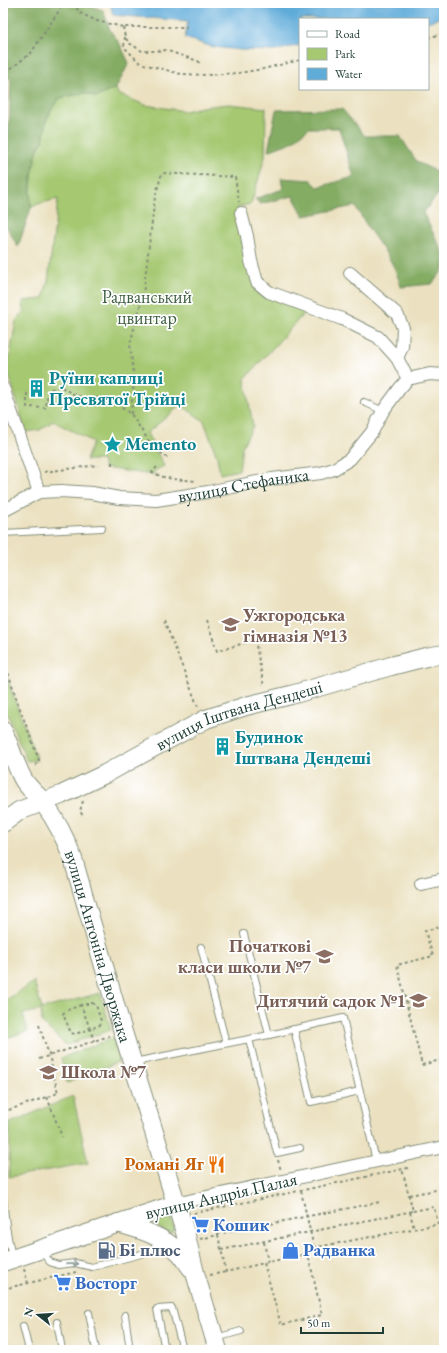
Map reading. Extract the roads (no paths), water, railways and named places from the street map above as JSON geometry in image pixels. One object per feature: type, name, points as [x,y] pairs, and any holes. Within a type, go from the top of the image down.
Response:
[{"type":"street","points":[[241,213],[257,282],[269,292],[370,332],[385,343],[398,358],[408,379],[430,374],[444,375]]},
{"type":"street","points":[[350,273],[397,314],[403,328],[402,347],[398,358]]},
{"type":"street","name":"вулиця Стефаника","points":[[3,512],[39,492],[61,491],[92,493],[119,498],[156,500],[218,490],[272,479],[321,473],[334,469],[350,459],[359,450],[372,432],[383,411],[408,379]]},
{"type":"street","points":[[3,388],[39,492]]},
{"type":"street","name":"вулиця Іштвана Дендеші","points":[[3,824],[19,811],[61,795],[105,774],[138,757],[183,730],[217,715],[391,666],[444,654]]},
{"type":"street","points":[[3,731],[23,779],[43,801]]},
{"type":"street","name":"вулиця Антоніна Дворжака","points":[[43,801],[59,826],[73,859],[133,1062],[183,1209],[185,1232],[201,1274],[216,1344]]},
{"type":"street","points":[[421,884],[444,879]]},
{"type":"street","name":"вулиця Андрія Палая","points":[[13,1262],[40,1250],[118,1223],[183,1209],[283,1181],[444,1147]]},
{"type":"street","points":[[118,1223],[149,1232],[163,1240],[179,1252],[201,1274]]},
{"type":"lane","points":[[364,402],[383,411]]},
{"type":"lane","points":[[3,533],[102,528]]},
{"type":"lane","points":[[244,934],[269,1035]]},
{"type":"lane","points":[[201,947],[226,1043]]},
{"type":"lane","points":[[133,1062],[269,1035],[343,1018],[376,1161]]},
{"type":"lane","points":[[294,1029],[311,1102],[360,1091]]},
{"type":"lane","points":[[249,1039],[277,1153],[300,1148]]},
{"type":"lane","points":[[3,1193],[4,1210],[13,1262]]},
{"type":"lane","points":[[40,1250],[50,1262],[58,1265],[76,1263],[92,1267],[149,1252],[163,1240]]},
{"type":"lane","points":[[165,1350],[157,1309],[172,1308],[183,1350]]},
{"type":"lane","points":[[89,1313],[96,1350]]},
{"type":"lane","points":[[125,1315],[130,1350]]},
{"type":"lane","points":[[57,1322],[62,1350]]},
{"type":"lane","points":[[22,1326],[29,1350]]},
{"type":"lane","points":[[216,1344],[241,1331]]},
{"type":"water","points":[[110,3],[444,3],[444,16],[429,22],[429,18],[299,18],[299,45],[274,51],[213,47],[185,38],[188,21],[113,15]]},
{"type":"place","name":"Руїни каплиці Пресвятої Трійці","points":[[36,388]]},
{"type":"place","name":"Memento","points":[[112,444]]},
{"type":"place","name":"Ужгородська гімназія №13","points":[[230,625]]},
{"type":"place","name":"Будинок Іштвана Дєндеші","points":[[222,747]]},
{"type":"place","name":"Початкові класи школи №7","points":[[324,956]]},
{"type":"place","name":"Дитячий садок №1","points":[[419,1001]]},
{"type":"place","name":"Школа №7","points":[[48,1072]]},
{"type":"place","name":"Романі Яг","points":[[217,1164]]},
{"type":"place","name":"Кошик","points":[[200,1225]]},
{"type":"place","name":"Бі плюс","points":[[106,1250]]},
{"type":"place","name":"Радванка","points":[[290,1250]]},
{"type":"place","name":"Восторг","points":[[62,1283]]},
{"type":"park label","name":"Радванський цвинтар","points":[[147,307]]}]
